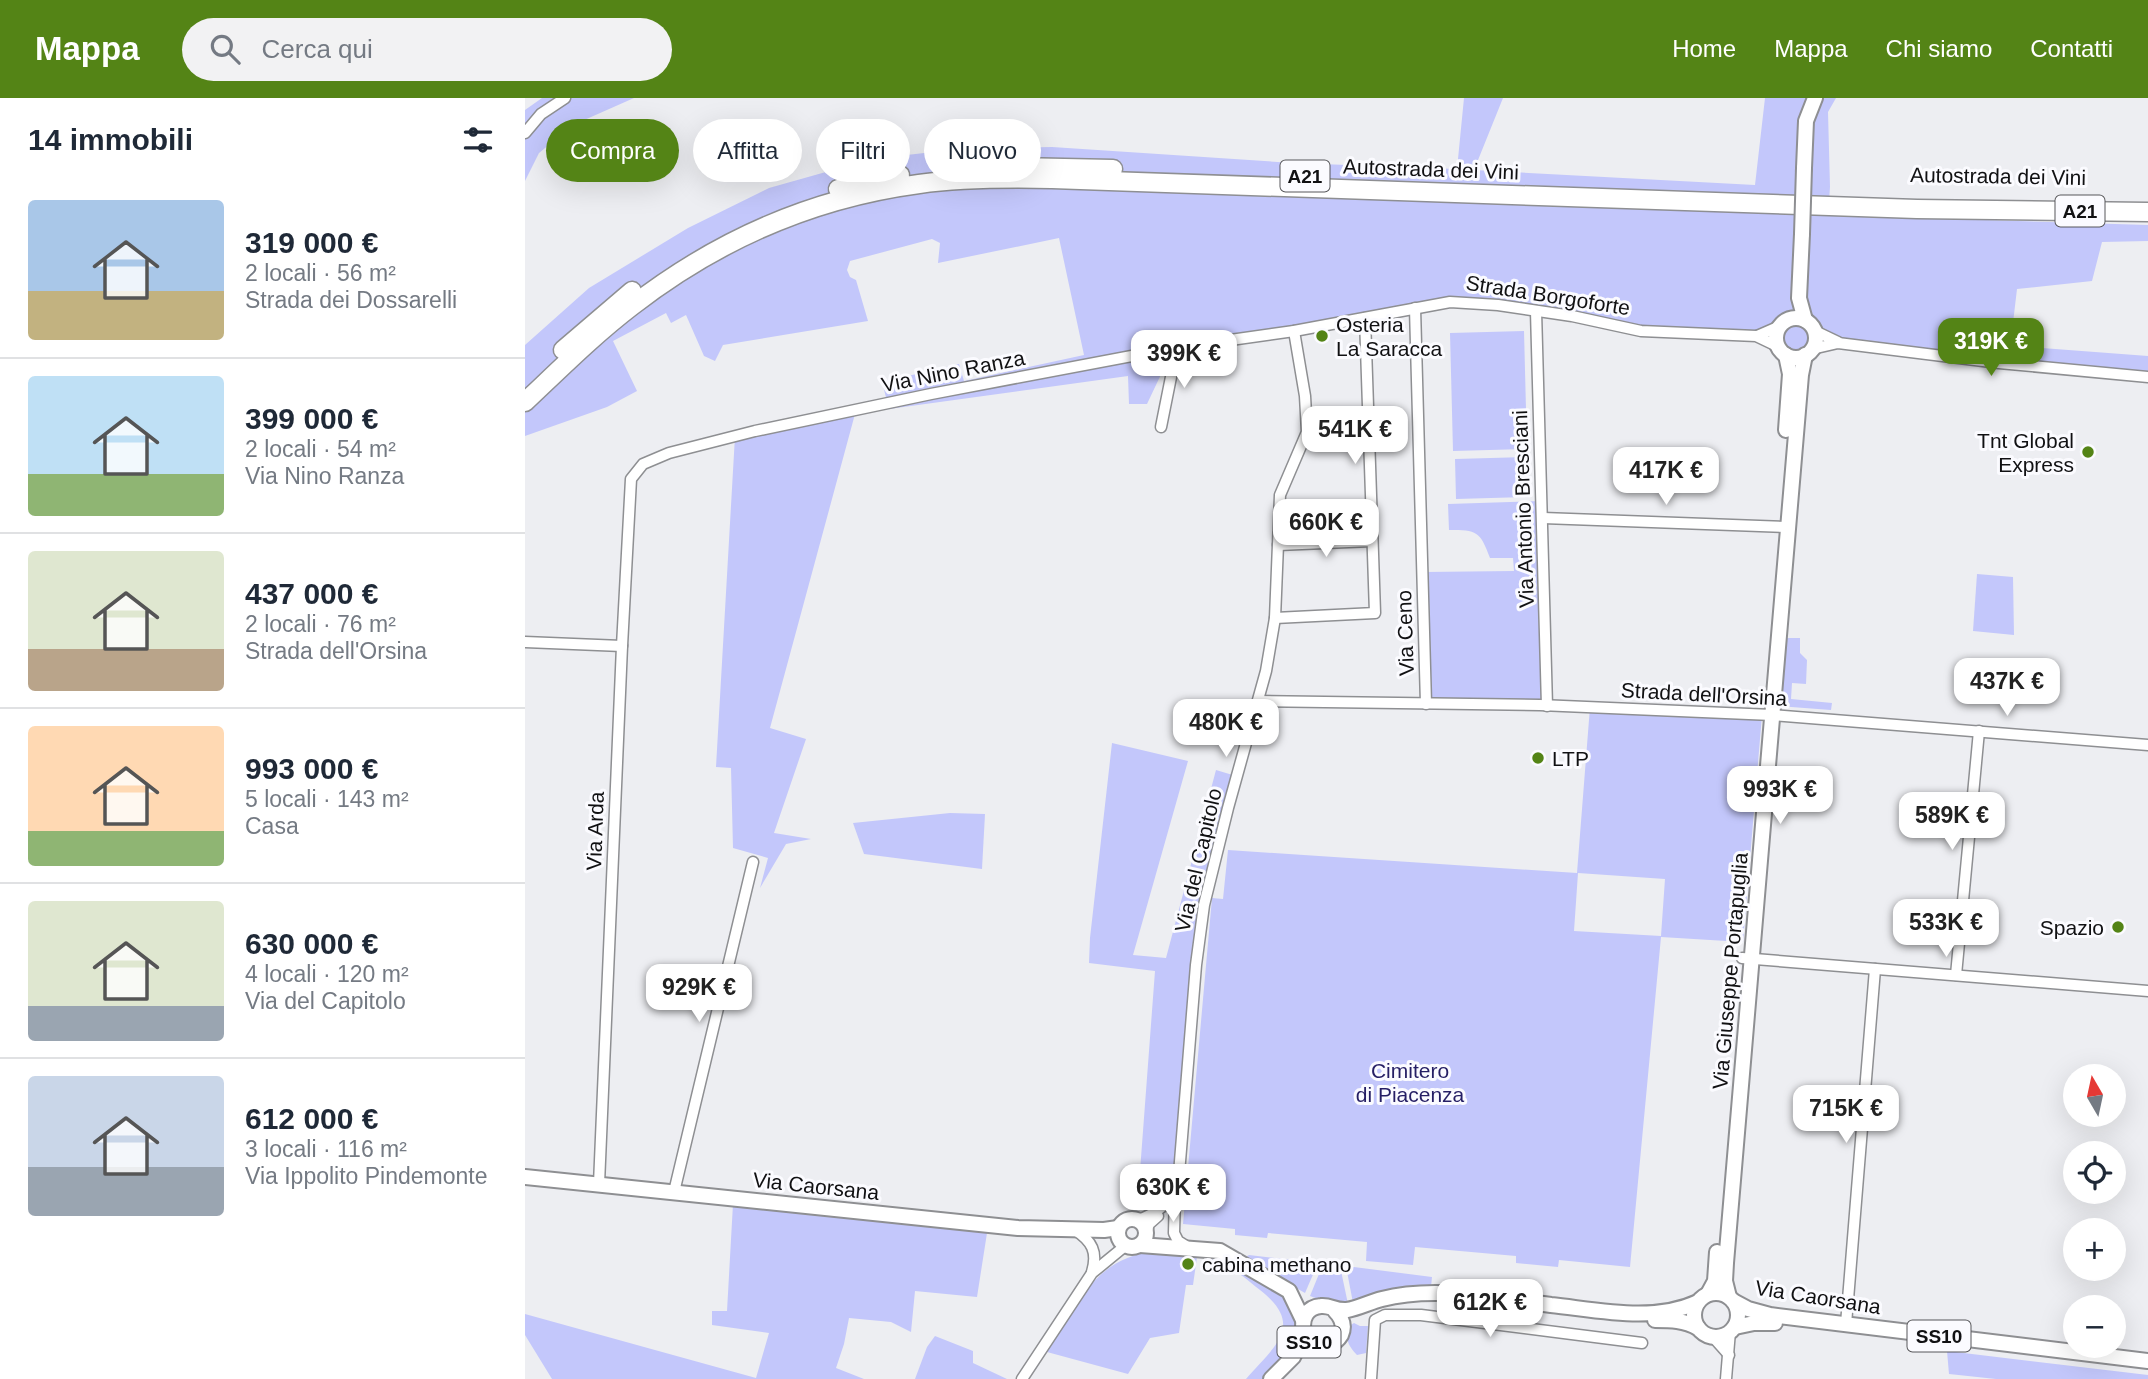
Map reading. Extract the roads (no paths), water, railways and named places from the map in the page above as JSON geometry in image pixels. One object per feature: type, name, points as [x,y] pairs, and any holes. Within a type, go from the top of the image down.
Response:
[{"type":"highway","name":"Autostrada dei Vini","points":[[525,386],[623,298],[706,242],[785,206],[828,192],[871,180],[946,169],[1052,166],[1900,197],[2148,201]]},
{"type":"highway","name":"Autostrada dei Vini","points":[[525,402],[630,307],[703,257],[791,216],[874,192],[918,184],[959,180],[1052,179],[2013,211],[2148,212]]},
{"type":"highway","points":[[2013,211],[2090,219],[2148,219]]},
{"type":"main road","points":[[1799,298],[1776,337],[1783,351],[1796,357],[1809,352],[1816,340],[1799,298],[1807,121],[1815,98]]},
{"type":"main road","points":[[1785,322],[1798,318],[1810,326]]},
{"type":"main road","name":"Via Giuseppe Portapuglia","points":[[1783,351],[1790,374],[1783,527]]},
{"type":"main road","name":"Via Giuseppe Portapuglia","points":[[1731,1299],[1725,1281],[1726,1263],[1767,715],[1783,527],[1801,375],[1809,352]]},
{"type":"main road","name":"Via Giuseppe Portapuglia","points":[[1703,1298],[1715,1282],[1747,958]]},
{"type":"main road","name":"Via Caorsana","points":[[525,1177],[1019,1228],[1074,1230],[1117,1237],[1132,1248],[1142,1233]]},
{"type":"main road","points":[[1117,1237],[1128,1219],[1142,1233],[1183,1247],[1220,1251],[1289,1291],[1331,1308]]},
{"type":"main road","points":[[1289,1291],[1304,1327]]},
{"type":"main road","name":"SS10","points":[[1293,1357],[1310,1310],[1353,1309],[1401,1295],[1433,1292],[1617,1313],[1672,1311],[1715,1292],[1731,1299]]},
{"type":"main road","points":[[1698,1328],[1694,1315],[1703,1298]]},
{"type":"main road","name":"SS10","points":[[1293,1357],[1319,1346],[1333,1344],[1343,1328],[1377,1308],[1433,1299],[1618,1321],[1677,1321],[1698,1328],[1713,1337],[1733,1329]]},
{"type":"main road","points":[[1731,1299],[1738,1314],[1733,1329]]},
{"type":"main road","name":"Via Caorsana","points":[[1731,1299],[1758,1313],[2148,1361]]},
{"type":"main road","name":"SS10","points":[[1331,1308],[1340,1315],[1343,1328]]},
{"type":"main road","name":"Via Caorsana","points":[[1733,1329],[1753,1323],[1781,1324],[2148,1369]]},
{"type":"main road","name":"SS10","points":[[1304,1327],[1308,1340],[1319,1346]]},
{"type":"main road","points":[[1271,1379],[1293,1357]]},
{"type":"street","points":[[525,133],[541,114],[565,98]]},
{"type":"street","name":"Strada Borgoforte","points":[[1294,331],[1450,302],[1499,305],[1641,331],[1756,337],[1783,351]]},
{"type":"street","name":"Via Ceno","points":[[1415,308],[1426,704]]},
{"type":"street","name":"Via Antonio Bresciani","points":[[1536,311],[1547,706]]},
{"type":"street","points":[[1275,618],[1375,613],[1365,318]]},
{"type":"street","name":"Strada Borgoforte","points":[[1756,337],[1785,322]]},
{"type":"street","points":[[1810,326],[1838,343],[1999,363],[2148,377]]},
{"type":"street","name":"Via Nino Ranza","points":[[631,479],[642,464],[669,453],[755,431],[930,394],[1177,347],[1294,331]]},
{"type":"street","name":"Via del Capitolo","points":[[1183,1247],[1175,1237],[1174,1195],[1204,905],[1266,671],[1275,618],[1280,495],[1307,432],[1308,421],[1294,331]]},
{"type":"street","points":[[1809,352],[1838,343]]},
{"type":"street","points":[[1161,428],[1177,347]]},
{"type":"street","name":"Via Arda","points":[[599,1184],[631,479]]},
{"type":"street","points":[[1543,518],[1783,527]]},
{"type":"street","points":[[1278,545],[1372,541]]},
{"type":"street","points":[[525,642],[622,646]]},
{"type":"street","name":"Strada dell'Orsina","points":[[1258,701],[1547,706],[1767,715],[2148,745]]},
{"type":"street","points":[[1956,975],[1979,731]]},
{"type":"street","points":[[674,1192],[753,862]]},
{"type":"street","points":[[1747,958],[2148,991]]},
{"type":"street","points":[[1846,1324],[1875,969]]},
{"type":"street","points":[[1142,1233],[1174,1195]]},
{"type":"street","points":[[1074,1230],[1086,1237],[1092,1246],[1095,1263],[1092,1273]]},
{"type":"street","points":[[1022,1379],[1117,1237]]},
{"type":"street","points":[[1371,1379],[1375,1320],[1385,1315],[1421,1315],[1642,1343]]},
{"type":"street","points":[[1726,1379],[1733,1329]]},
{"type":"street","points":[[1713,1337],[1729,1354]]},
{"type":"place","name":"Osteria La Saracca","points":[[1322,336]]},
{"type":"place","name":"Tnt Global Express","points":[[2088,452]]},
{"type":"place","name":"LTP","points":[[1538,758]]},
{"type":"place","name":"Spazio","points":[[2118,927]]},
{"type":"place","name":"cabina methano","points":[[1188,1264]]},
{"type":"park label","name":"Cimitero di Piacenza","points":[[1410,1082]]}]
